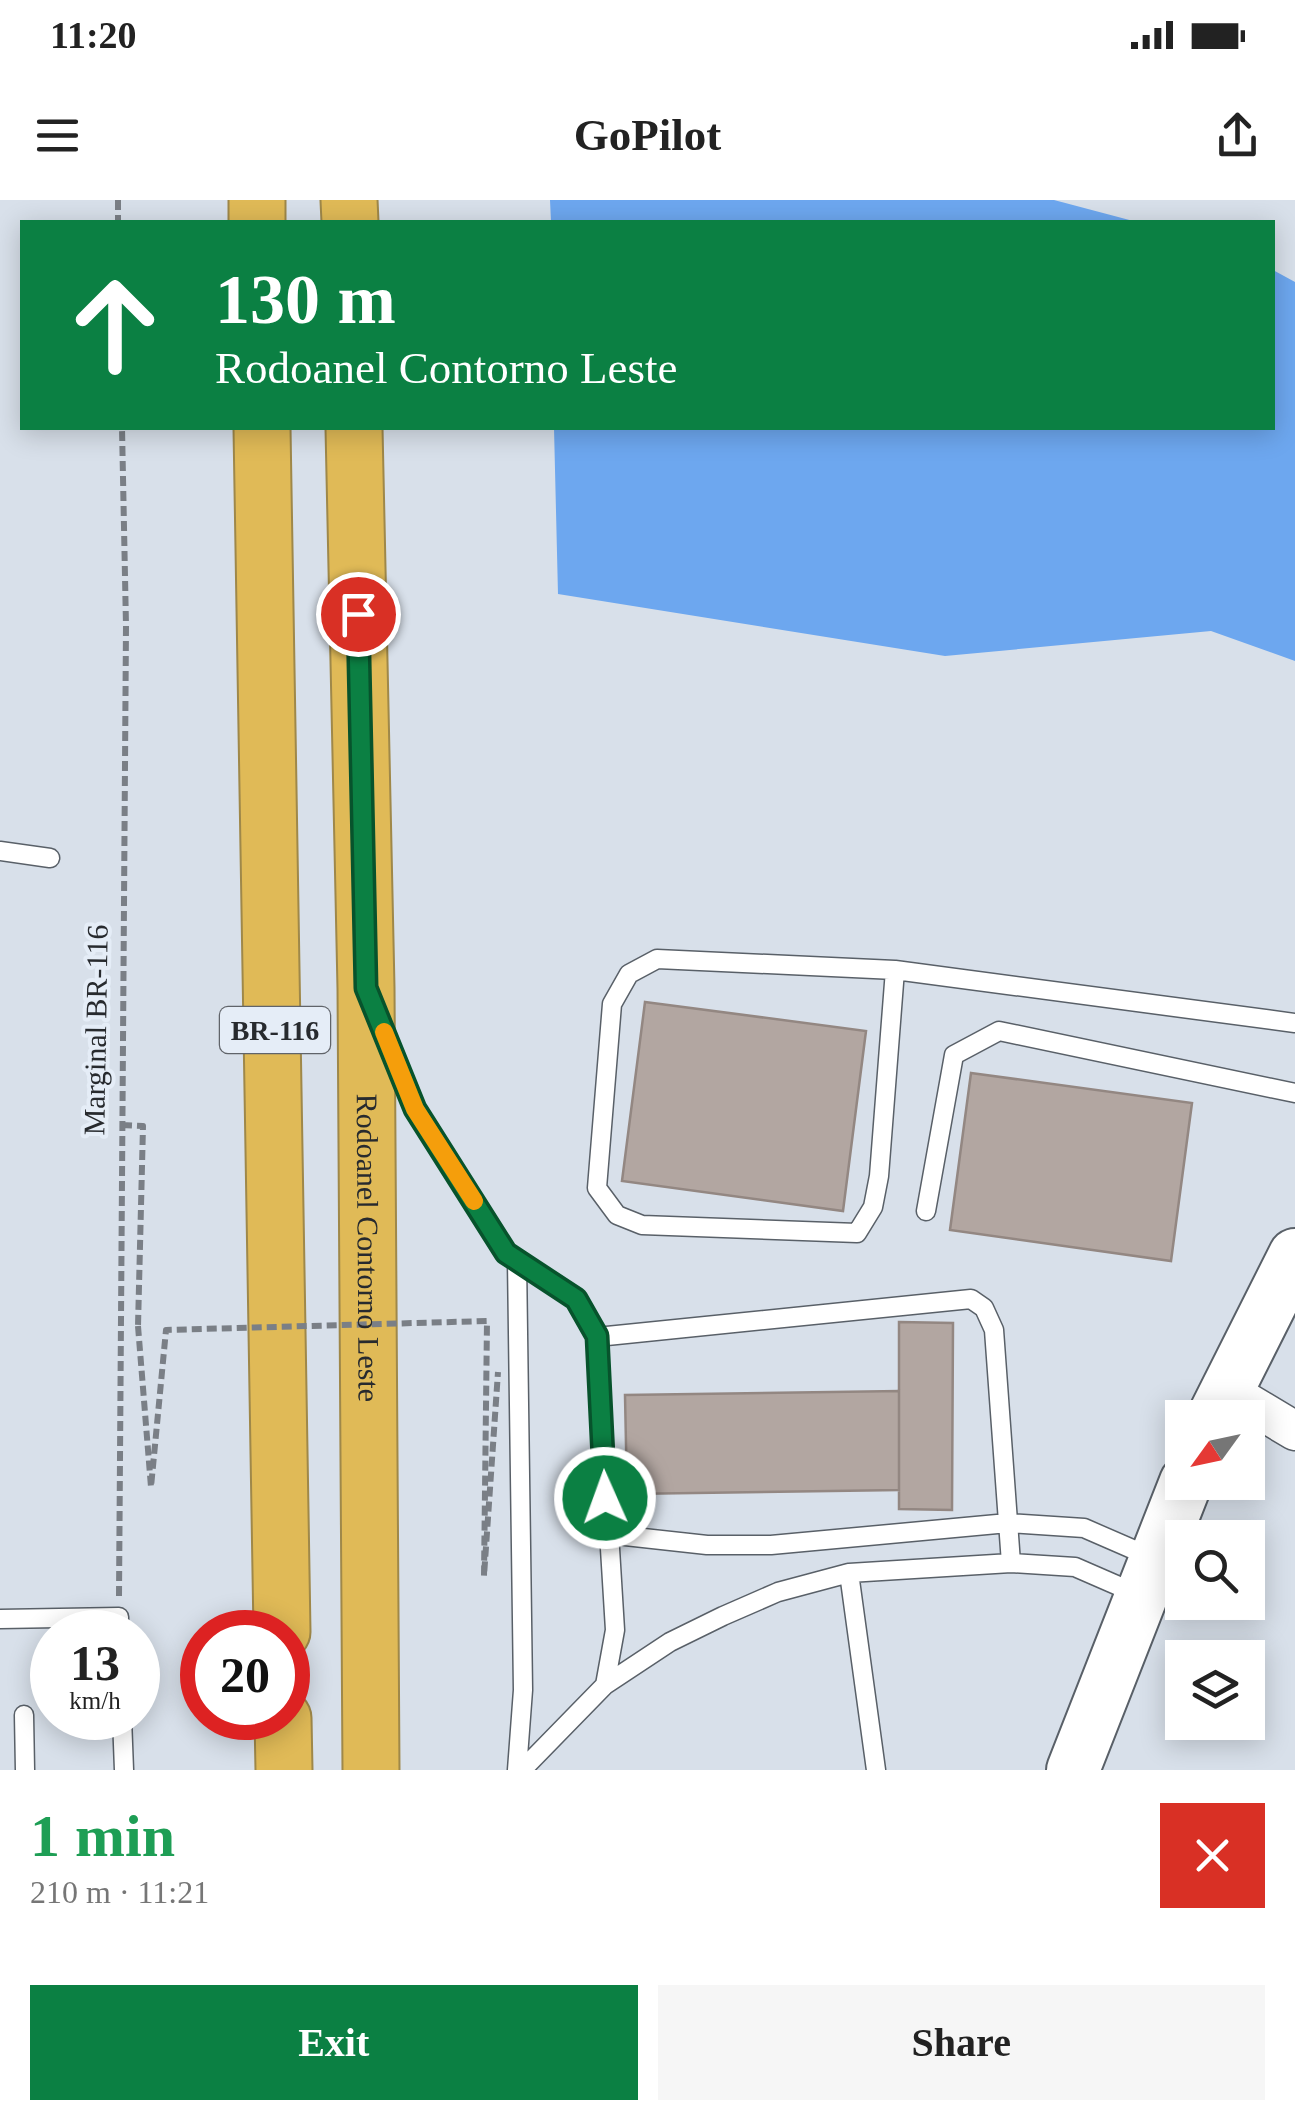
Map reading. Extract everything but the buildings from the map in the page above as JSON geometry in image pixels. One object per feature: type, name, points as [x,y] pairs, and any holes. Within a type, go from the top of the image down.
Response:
[{"type":"highway","name":"BR-116","points":[[262,430],[282,1610]]},
{"type":"highway","name":"Rodoanel Contorno Leste","points":[[354,430],[366,988],[371,1770]]},
{"type":"highway","points":[[284,1740],[284,1770]]},
{"type":"street","points":[[1221,1400],[1295,1255]]},
{"type":"street","points":[[1265,1420],[1295,1431]]},
{"type":"street","points":[[1072,1770],[1178,1500]]},
{"type":"lane","points":[[0,851],[50,858]]},
{"type":"lane","points":[[895,970],[878,1176],[873,1207],[857,1233],[642,1226],[617,1215],[596,1188],[612,1004],[629,974],[657,958],[895,970],[1295,1023]]},
{"type":"lane","points":[[366,988],[415,1109],[506,1253],[576,1299],[597,1336],[615,1630],[604,1684]]},
{"type":"lane","points":[[926,1210],[954,1055],[999,1032],[1295,1093]]},
{"type":"lane","points":[[517,1261],[523,1690],[520,1770]]},
{"type":"lane","points":[[597,1336],[971,1299],[984,1308],[994,1330],[1011,1563]]},
{"type":"lane","points":[[607,1534],[707,1545],[771,1545],[1008,1522],[1084,1528],[1146,1576]]},
{"type":"lane","points":[[520,1770],[604,1684],[670,1642],[778,1592],[849,1573],[1011,1563],[1146,1576]]},
{"type":"lane","points":[[849,1573],[876,1770]]},
{"type":"lane","points":[[0,1619],[30,1621]]},
{"type":"lane","points":[[24,1715],[25,1770]]},
{"type":"lane","points":[[123,1740],[124,1770]]},
{"type":"path","name":"Marginal BR-116","points":[[119,1610],[126,626],[122,430]]},
{"type":"path","points":[[122,1125],[143,1126],[138,1326],[152,1487],[166,1330],[487,1321],[484,1576],[498,1372]]},
{"type":"shaded area","points":[[550,200],[1054,200],[1129,220],[551,220]]},
{"type":"shaded area","points":[[1275,271],[1295,282],[1295,661],[1211,631],[945,656],[558,594],[554,430],[1275,430]]},
{"type":"slow traffic","points":[[384,1032],[415,1109],[474,1201]]},
{"type":"route","points":[[358,614],[366,988],[415,1109],[506,1253],[576,1299],[597,1336],[605,1498]]}]
